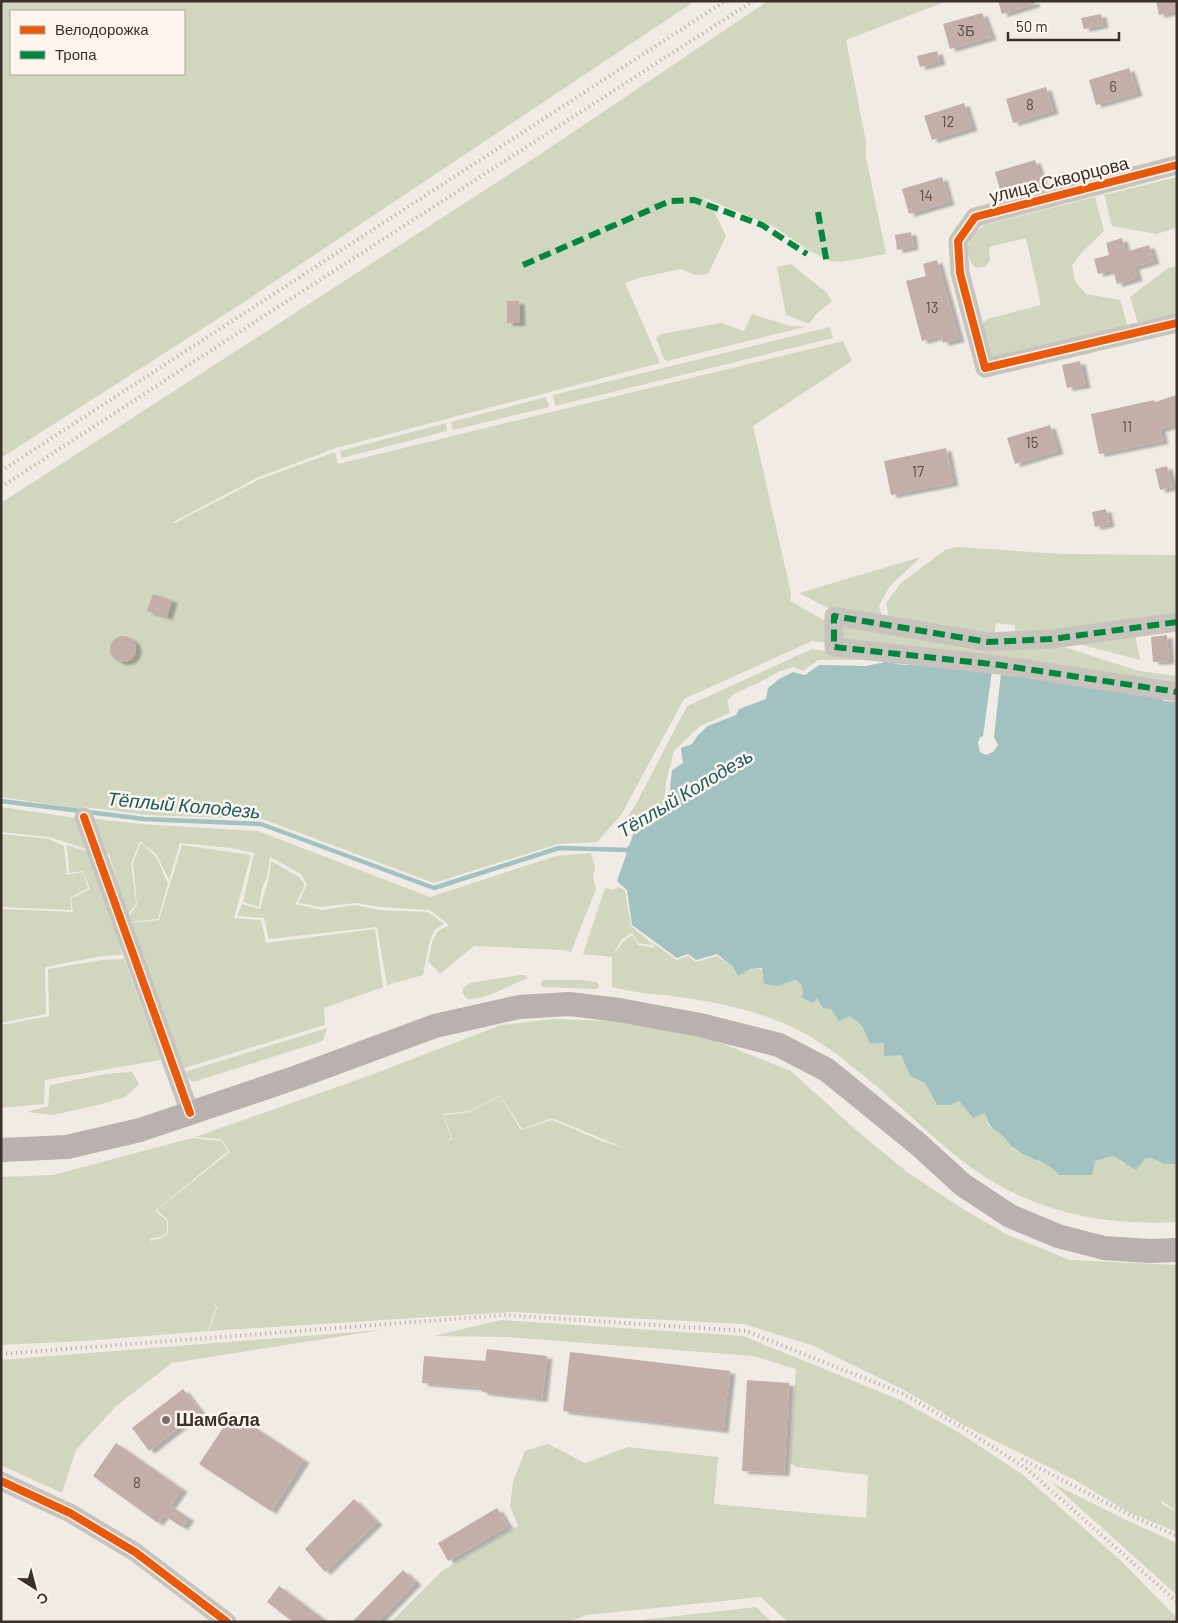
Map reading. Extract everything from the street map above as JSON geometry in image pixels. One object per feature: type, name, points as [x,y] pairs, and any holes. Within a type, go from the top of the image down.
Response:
[{"type":"main road","points":[[1,1150],[67,1147],[140,1130],[435,1026],[519,1007],[569,1004],[619,1010],[700,1025],[779,1045],[827,1070],[918,1144],[963,1185],[1010,1216],[1058,1236],[1104,1248],[1150,1251],[1177,1250]]},
{"type":"street","name":"улица Скворцова","points":[[1177,165],[975,217],[958,241],[960,273],[984,368],[1177,323]]},
{"type":"street","points":[[1177,622],[1052,639],[988,642],[834,616],[834,647],[1000,665],[1177,692]]},
{"type":"street","points":[[84,817],[190,1113]]},
{"type":"street","points":[[1,1481],[70,1513],[136,1552],[227,1622]]},
{"type":"green space","points":[[1,1],[695,1],[244,302],[1,458]]},
{"type":"green space","points":[[768,1],[947,1],[846,40],[866,142],[866,157],[886,254],[841,262],[830,261],[808,250],[775,227],[702,197],[712,207],[726,236],[708,274],[695,275],[681,269],[625,283],[660,363],[336,448],[259,477],[173,522],[175,523],[260,479],[335,452],[338,464],[843,341],[852,361],[753,426],[791,593],[790,601],[829,623],[828,643],[812,641],[684,699],[621,815],[597,842],[558,844],[434,883],[262,819],[147,815],[84,807],[80,809],[1,797],[1,503],[536,157]]},
{"type":"green space","points":[[1177,177],[1177,228],[1156,234],[1112,226],[1104,195]]},
{"type":"green space","points":[[1095,197],[1104,231],[1083,251],[1072,265],[1075,281],[1086,294],[1120,300],[1129,330],[992,359],[982,325],[987,319],[1041,305],[1026,238],[989,247],[990,260],[985,267],[976,268],[971,263],[969,257],[968,245],[970,240],[978,229],[984,225]]},
{"type":"green space","points":[[791,264],[827,293],[832,302],[816,314],[810,324],[786,315],[777,267]]},
{"type":"green space","points":[[1177,266],[1177,318],[1139,327],[1130,297],[1168,268]]},
{"type":"green space","points":[[752,314],[790,326],[805,327],[667,361],[664,359],[656,338],[661,334],[721,323],[744,331]]},
{"type":"green space","points":[[830,327],[833,338],[555,406],[553,395]]},
{"type":"green space","points":[[546,397],[549,407],[453,430],[451,422]]},
{"type":"green space","points":[[446,423],[447,431],[342,458],[340,451]]},
{"type":"green space","points":[[957,547],[1062,554],[1177,555],[1177,616],[1015,636],[1015,625],[996,623],[994,638],[890,621],[886,603],[901,583],[945,550]]},
{"type":"green space","points":[[921,557],[889,587],[879,606],[883,619],[832,610],[799,593]]},
{"type":"green space","points":[[839,622],[1028,650],[1048,645],[1061,646],[1139,671],[1177,676],[1177,687],[840,645]]},
{"type":"green space","points":[[1135,634],[1140,660],[1071,642]]},
{"type":"green space","points":[[812,649],[882,660],[818,660],[803,671],[793,667],[780,671],[736,693],[727,700],[730,713],[700,726],[674,751],[666,782],[664,803],[648,820],[628,816],[687,706]]},
{"type":"green space","points":[[1,807],[83,819],[96,852],[49,837],[1,832]]},
{"type":"green space","points":[[87,818],[140,824],[258,831],[430,897],[556,856],[591,853],[595,867],[593,877],[596,889],[571,952],[563,950],[474,946],[440,974],[428,961],[432,943],[437,932],[449,925],[430,910],[379,907],[355,903],[321,907],[298,903],[307,885],[301,874],[270,857],[259,907],[243,902],[254,853],[231,848],[180,843],[169,880],[157,855],[140,841],[131,863],[136,904],[127,916],[109,854],[99,851]]},
{"type":"green space","points":[[1,834],[49,839],[64,846],[67,875],[83,872],[88,888],[70,898],[71,910],[1,907]]},
{"type":"green space","points":[[141,843],[156,857],[168,883],[158,919],[129,922],[128,917],[137,905],[133,863]]},
{"type":"green space","points":[[67,845],[95,854],[122,955],[102,956],[45,967],[46,1014],[1,1023],[1,909],[73,912],[71,899],[90,889],[83,871],[69,873]]},
{"type":"green space","points":[[182,845],[251,855],[234,918],[261,920],[266,943],[375,929],[383,987],[324,1008],[325,1025],[181,1069],[129,923],[159,920]]},
{"type":"green space","points":[[271,861],[299,877],[305,885],[295,904],[322,910],[355,905],[379,910],[428,912],[444,924],[434,930],[429,944],[423,975],[387,985],[377,927],[269,939],[264,918],[237,916],[242,904],[260,909],[269,878]]},
{"type":"green space","points":[[618,887],[625,890],[631,926],[652,945],[638,943],[632,933],[622,939],[615,953],[624,941],[632,935],[638,945],[655,948],[650,941],[677,960],[688,956],[696,962],[717,956],[733,967],[738,975],[752,969],[761,969],[778,986],[794,980],[801,984],[803,992],[801,996],[817,997],[831,1009],[850,1016],[862,1026],[870,1044],[884,1043],[901,1055],[910,1076],[925,1083],[937,1105],[950,1105],[959,1101],[973,1118],[985,1113],[988,1125],[1006,1138],[1013,1149],[1039,1162],[1053,1167],[1095,1161],[1113,1156],[1124,1164],[1152,1158],[1164,1164],[1177,1164],[1177,1222],[1151,1223],[1100,1219],[1051,1208],[1027,1199],[982,1175],[960,1159],[852,1066],[802,1032],[760,1014],[731,1006],[687,998],[640,993],[612,987],[612,957],[583,954],[605,888],[614,890]]},
{"type":"green space","points":[[124,959],[161,1060],[45,1080],[44,1104],[1,1108],[1,1025],[49,1016],[48,969],[102,960]]},
{"type":"green space","points":[[525,975],[528,978],[481,997],[467,999],[462,992],[464,987],[470,983]]},
{"type":"green space","points":[[543,980],[580,980],[597,982],[599,986],[597,989],[542,987],[541,983]]},
{"type":"green space","points":[[553,1019],[638,1022],[721,1043],[791,1071],[855,1129],[907,1172],[963,1209],[1006,1234],[1070,1260],[1177,1265],[1177,1511],[1160,1500],[1162,1504],[1177,1512],[1177,1532],[1130,1513],[1073,1479],[963,1425],[906,1391],[814,1346],[744,1324],[511,1312],[209,1331],[217,1308],[213,1300],[216,1308],[208,1331],[84,1341],[1,1345],[1,1177],[53,1175],[192,1138],[221,1141],[228,1151],[155,1211],[167,1221],[167,1233],[150,1239],[154,1250],[151,1240],[160,1239],[168,1234],[168,1220],[157,1210],[230,1152],[221,1139],[195,1137],[371,1075],[501,1025]],"holes":[[[500,1095],[522,1129],[552,1118],[627,1149],[602,1141],[552,1120],[521,1130],[500,1096],[470,1112],[444,1115],[452,1139],[444,1142],[451,1138],[443,1114],[470,1111]]]},
{"type":"green space","points":[[327,1028],[323,1041],[193,1082],[181,1073]]},
{"type":"green space","points":[[132,1072],[139,1084],[125,1097],[53,1115],[27,1112],[48,1106],[50,1085],[105,1074]]},
{"type":"green space","points":[[501,1320],[743,1336],[900,1400],[958,1432],[1022,1474],[1120,1560],[1177,1618],[1177,1622],[788,1622],[761,1597],[587,1615],[568,1622],[391,1622],[442,1571],[518,1526],[510,1506],[513,1482],[525,1451],[548,1444],[585,1463],[628,1447],[718,1457],[714,1504],[866,1518],[868,1475],[797,1467],[790,1463],[796,1369],[753,1356],[507,1337],[434,1336]]},
{"type":"green space","points":[[381,1330],[172,1363],[116,1406],[76,1450],[62,1493],[1,1465],[1,1360]]},
{"type":"green space","points":[[1052,1483],[1177,1543],[1177,1595]]},
{"type":"green space","points":[[756,1607],[772,1622],[624,1622]]},
{"type":"water","points":[[886,662],[904,665],[921,664],[1150,694],[1165,701],[1177,702],[1177,1164],[1164,1164],[1152,1158],[1145,1159],[1136,1170],[1113,1156],[1095,1161],[1092,1175],[1059,1175],[1050,1167],[1013,1148],[990,1125],[985,1113],[973,1118],[959,1101],[950,1105],[937,1105],[925,1083],[910,1076],[901,1055],[884,1056],[884,1043],[870,1044],[862,1026],[850,1016],[839,1021],[831,1009],[823,1008],[817,998],[813,1003],[801,997],[803,992],[801,984],[795,980],[778,986],[764,984],[762,968],[751,969],[738,976],[733,967],[717,954],[696,960],[688,954],[677,958],[632,925],[627,890],[617,881],[635,829],[655,822],[669,800],[672,770],[683,763],[681,748],[692,744],[708,726],[736,715],[739,709],[766,699],[768,688],[779,679],[793,672],[805,675],[819,665],[866,666]]},
{"type":"pier","points":[[992,671],[1001,673],[994,737],[998,745],[993,752],[986,755],[980,752],[978,743],[980,737],[983,736]]},
{"type":"building","points":[[998,1],[1034,1],[1035,4],[1002,14]]},
{"type":"building","points":[[1156,1],[1177,1],[1177,11],[1159,15]]},
{"type":"building","points":[[982,13],[991,37],[950,49],[943,24]]},
{"type":"building","points":[[1101,14],[1103,25],[1084,29],[1081,18]]},
{"type":"building","points":[[937,51],[940,62],[920,67],[917,56]]},
{"type":"building","points":[[1129,68],[1137,93],[1096,105],[1089,80]]},
{"type":"building","points":[[1046,87],[1053,111],[1013,123],[1006,99]]},
{"type":"building","points":[[964,103],[972,128],[932,140],[924,116]]},
{"type":"building","points":[[1035,160],[1043,184],[1002,197],[995,172]]},
{"type":"building","points":[[942,177],[949,202],[909,214],[902,189]]},
{"type":"building","points":[[911,232],[913,247],[897,250],[895,235]]},
{"type":"building","points":[[1122,238],[1126,252],[1149,245],[1154,261],[1134,267],[1137,278],[1117,284],[1113,270],[1098,274],[1094,259],[1109,255],[1106,243]]},
{"type":"building","points":[[937,260],[959,339],[943,343],[941,336],[922,341],[906,281],[926,276],[923,264]]},
{"type":"building","points":[[507,301],[519,301],[520,323],[507,323]]},
{"type":"building","points":[[1080,361],[1085,385],[1067,388],[1062,365]]},
{"type":"building","points":[[1177,395],[1177,424],[1160,429],[1163,441],[1099,454],[1091,414],[1154,400],[1155,402]]},
{"type":"building","points":[[1050,425],[1058,451],[1015,464],[1007,438]]},
{"type":"building","points":[[946,448],[953,483],[891,495],[884,461]]},
{"type":"building","points":[[1167,466],[1172,487],[1160,490],[1155,469]]},
{"type":"building","points":[[1106,509],[1109,524],[1095,527],[1092,512]]},
{"type":"building","points":[[153,594],[172,600],[167,617],[147,611]]},
{"type":"building","points":[[1167,635],[1169,661],[1153,662],[1151,637]]},
{"type":"building","points":[[123,636],[132,640],[136,649],[132,658],[123,662],[114,658],[110,649],[114,640]]},
{"type":"building","points":[[487,1349],[547,1356],[542,1399],[482,1392],[482,1388],[422,1383],[424,1356],[485,1361]]},
{"type":"building","points":[[570,1352],[730,1371],[723,1430],[563,1411]]},
{"type":"building","points":[[747,1380],[789,1383],[784,1473],[742,1471]]},
{"type":"building","name":"Шамбала","points":[[183,1389],[200,1411],[149,1451],[132,1428]]},
{"type":"building","points":[[233,1413],[304,1460],[271,1511],[199,1464]]},
{"type":"building","points":[[116,1443],[182,1489],[170,1506],[189,1518],[182,1527],[164,1515],[158,1523],[93,1476]]},
{"type":"building","points":[[354,1499],[377,1522],[325,1572],[305,1549]]},
{"type":"building","points":[[497,1508],[508,1526],[448,1561],[438,1543]]},
{"type":"building","points":[[403,1570],[416,1582],[377,1622],[352,1622]]},
{"type":"building","points":[[279,1586],[327,1622],[293,1622],[267,1602]]},
{"type":"waterway","name":"Тёплый Колодезь","points":[[1,801],[144,819],[261,824],[434,888],[559,848],[627,850],[631,847]]},
{"type":"railway","points":[[1,471],[725,1]]},
{"type":"railway","points":[[1,487],[753,1]]},
{"type":"railway","points":[[1,1354],[504,1315],[746,1331],[904,1394],[963,1428],[1027,1469],[1177,1602]]},
{"type":"railway","points":[[1022,1459],[1130,1515],[1177,1536]]},
{"type":"marked path","points":[[523,265],[670,201],[694,200],[762,225],[807,254]]},
{"type":"marked path","points":[[818,212],[827,264]]},
{"type":"marked path","points":[[1177,622],[1052,639],[988,642],[834,616],[834,647],[1000,665],[1177,692]]},
{"type":"cycle path","points":[[1177,165],[975,217],[958,241],[960,273],[985,368],[1177,323]]},
{"type":"cycle path","points":[[84,817],[190,1113]]},
{"type":"cycle path","points":[[1,1481],[70,1513],[135,1552],[227,1622]]},
{"type":"place","name":"Шамбала","points":[[166,1420]]}]
